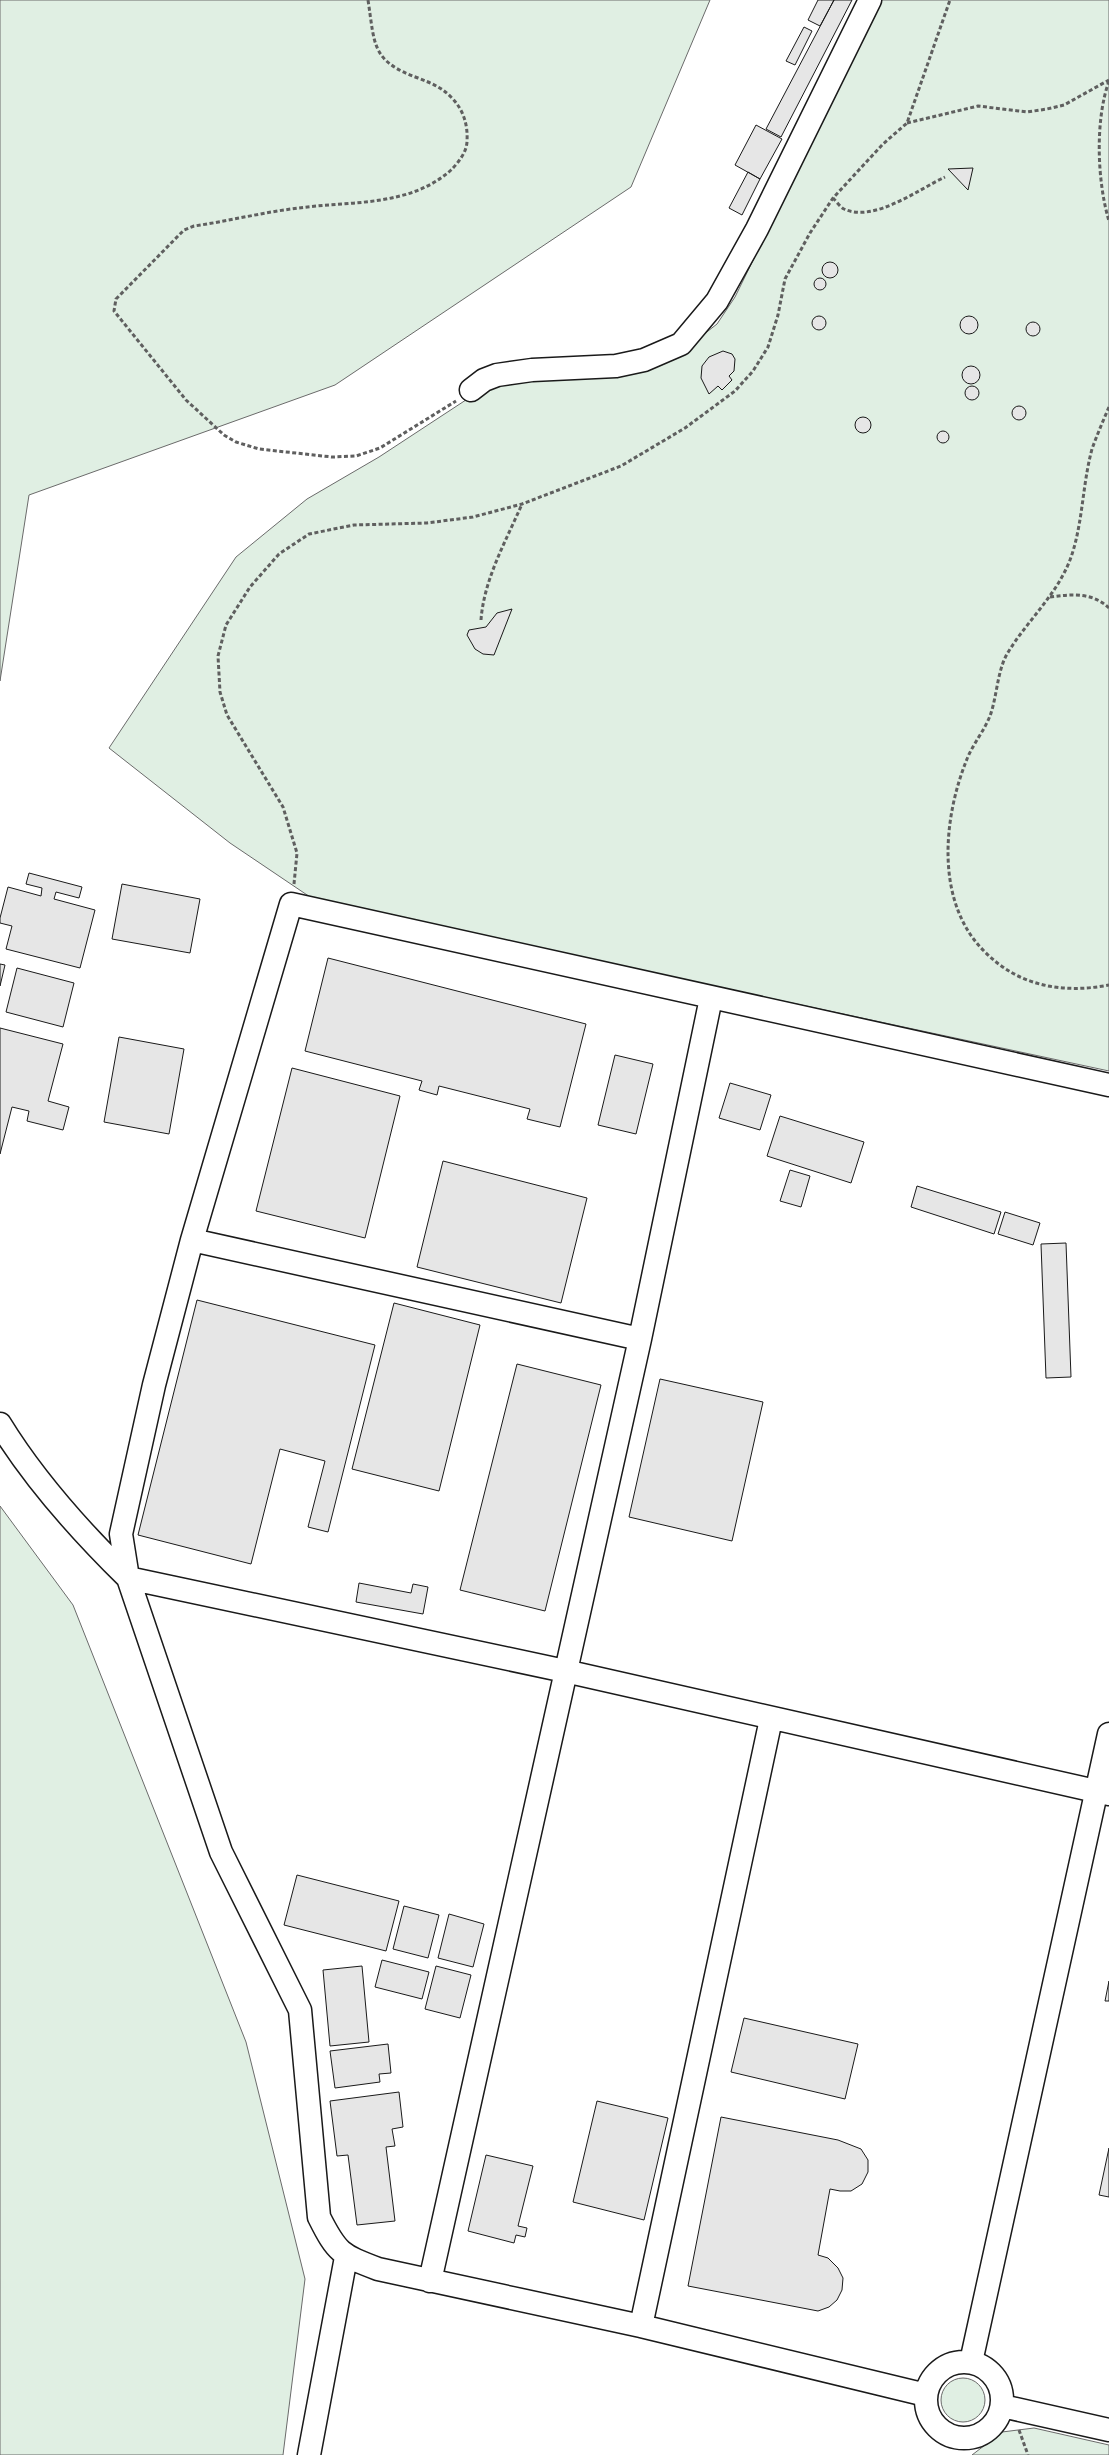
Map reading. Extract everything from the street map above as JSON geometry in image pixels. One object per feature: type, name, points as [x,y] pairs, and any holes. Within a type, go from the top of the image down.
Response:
[{"type":"street","points":[[471,390],[484,380],[496,375],[532,370],[616,366],[644,360],[681,344],[717,301],[744,253],[870,0]]},
{"type":"street","points":[[926,2395],[641,2326],[378,2269],[346,2257],[330,2239],[319,2217],[300,2010],[221,1852],[128,1578],[121,1534],[154,1385],[192,1240],[291,904],[1109,1085]]},
{"type":"street","points":[[430,2281],[640,1339],[711,998]]},
{"type":"street","points":[[192,1240],[640,1339]]},
{"type":"street","points":[[0,1424],[15,1449],[90,1541],[128,1578],[565,1671],[1103,1793]]},
{"type":"street","points":[[641,2326],[771,1719]]},
{"type":"street","points":[[972,2362],[1103,1793],[1109,1734]]},
{"type":"street","points":[[309,2455],[346,2257]]},
{"type":"street","points":[[959,2362],[972,2362],[993,2374],[999,2385],[1002,2406],[997,2420],[990,2428],[981,2435],[957,2447],[930,2419],[926,2407],[926,2395],[930,2383],[937,2372],[947,2365],[959,2362]]},
{"type":"street","points":[[1002,2406],[1109,2430]]},
{"type":"path","points":[[368,0],[376,47],[383,60],[396,70],[437,84],[463,112],[468,131],[467,146],[457,164],[438,181],[416,192],[380,200],[298,208],[194,226],[184,230],[116,299],[114,312],[186,400],[224,435],[236,442],[259,449],[332,457],[356,456],[380,448],[471,390]]},
{"type":"path","points":[[907,123],[950,0]]},
{"type":"path","points":[[291,904],[297,853],[283,807],[227,715],[220,692],[218,656],[226,625],[250,587],[273,561],[309,534],[354,525],[427,524],[473,517],[522,504],[621,466],[685,428],[735,391],[753,371],[768,347],[778,315],[785,279],[810,233],[833,198],[883,144],[907,123],[978,106],[1027,112],[1047,109],[1064,105],[1109,81]]},
{"type":"path","points":[[1109,81],[1104,96],[1100,169],[1109,221]]},
{"type":"path","points":[[833,198],[844,209],[861,211],[880,208],[894,204],[945,177]]},
{"type":"path","points":[[1109,407],[1092,450],[1075,544],[1069,562],[1050,597],[1006,656],[990,718],[968,757],[950,815],[949,866],[958,913],[979,946],[1000,966],[1038,985],[1073,989],[1109,985]]},
{"type":"path","points":[[481,620],[482,602],[489,580],[522,504]]},
{"type":"path","points":[[1050,597],[1076,594],[1103,603],[1109,608]]},
{"type":"green space","points":[[0,0],[710,0],[631,187],[335,385],[29,495],[0,681]]},
{"type":"green space","points":[[881,0],[1109,0],[1109,1071],[316,901],[230,843],[109,748],[236,557],[307,499],[379,457],[475,394],[501,385],[676,356],[717,324],[735,297]]},
{"type":"green space","points":[[0,1506],[73,1605],[246,2042],[305,2279],[283,2455],[0,2455]]},
{"type":"green space","points":[[967,2378],[979,2384],[984,2391],[984,2409],[979,2416],[972,2421],[959,2422],[947,2416],[942,2409],[941,2396],[947,2384],[954,2379]]},
{"type":"green space","points":[[1034,2428],[1109,2445],[1109,2455],[972,2455],[1002,2432]]},
{"type":"building","points":[[818,0],[834,0],[820,26],[808,20]]},
{"type":"building","points":[[834,0],[852,0],[781,137],[766,129]]},
{"type":"building","points":[[804,27],[812,31],[795,65],[786,61]]},
{"type":"building","points":[[756,125],[782,139],[760,179],[735,165]]},
{"type":"building","points":[[973,168],[968,190],[948,169]]},
{"type":"building","points":[[748,172],[760,179],[742,215],[729,208]]},
{"type":"building","points":[[830,262],[836,264],[838,270],[836,276],[830,278],[824,276],[822,270],[824,264]]},
{"type":"building","points":[[818,278],[822,278],[826,284],[822,290],[818,290],[814,286],[814,282]]},
{"type":"building","points":[[816,316],[822,316],[826,323],[822,330],[816,330],[812,326],[812,320]]},
{"type":"building","points":[[969,316],[975,319],[978,325],[975,331],[969,334],[963,331],[960,325],[963,319]]},
{"type":"building","points":[[1030,322],[1036,322],[1040,329],[1036,336],[1030,336],[1026,332],[1026,326]]},
{"type":"building","points":[[723,351],[732,354],[735,359],[734,371],[729,376],[732,380],[722,390],[718,386],[709,394],[701,378],[702,366],[709,357]]},
{"type":"building","points":[[971,366],[977,369],[980,375],[977,381],[971,384],[965,381],[962,375],[965,369]]},
{"type":"building","points":[[972,386],[977,388],[979,393],[977,398],[972,400],[967,398],[965,393],[967,388]]},
{"type":"building","points":[[1016,406],[1022,406],[1026,413],[1022,420],[1016,420],[1012,416],[1012,410]]},
{"type":"building","points":[[860,417],[866,417],[871,422],[869,431],[860,433],[855,428],[855,422]]},
{"type":"building","points":[[945,431],[948,432],[948,442],[941,443],[938,442],[937,435],[938,432]]},
{"type":"building","points":[[512,609],[494,655],[483,654],[475,649],[467,635],[469,630],[486,627],[497,613]]},
{"type":"building","points":[[29,873],[82,887],[79,898],[56,892],[54,899],[95,910],[80,968],[6,949],[12,926],[0,923],[0,918],[8,887],[41,896],[42,888],[26,884]]},
{"type":"building","points":[[122,884],[200,899],[190,953],[112,939]]},
{"type":"building","points":[[328,958],[586,1024],[560,1127],[527,1119],[530,1109],[439,1086],[437,1095],[419,1090],[422,1081],[305,1051]]},
{"type":"building","points":[[0,964],[5,965],[0,986]]},
{"type":"building","points":[[17,968],[74,983],[63,1027],[6,1012]]},
{"type":"building","points":[[0,1028],[63,1044],[48,1101],[69,1107],[63,1130],[27,1121],[29,1111],[12,1107],[0,1154]]},
{"type":"building","points":[[119,1037],[184,1049],[169,1134],[104,1122]]},
{"type":"building","points":[[615,1055],[653,1064],[636,1134],[598,1125]]},
{"type":"building","points":[[292,1068],[400,1096],[365,1238],[256,1211]]},
{"type":"building","points":[[730,1083],[771,1095],[760,1130],[719,1118]]},
{"type":"building","points":[[780,1116],[864,1142],[851,1183],[767,1156]]},
{"type":"building","points":[[443,1161],[587,1198],[561,1303],[417,1267]]},
{"type":"building","points":[[790,1170],[810,1176],[801,1207],[780,1201]]},
{"type":"building","points":[[917,1186],[1001,1212],[994,1234],[911,1207]]},
{"type":"building","points":[[1005,1212],[1040,1223],[1033,1245],[998,1234]]},
{"type":"building","points":[[1066,1243],[1071,1377],[1046,1378],[1041,1244]]},
{"type":"building","points":[[197,1300],[375,1345],[328,1532],[308,1527],[325,1461],[280,1449],[251,1564],[138,1535]]},
{"type":"building","points":[[394,1303],[480,1325],[439,1491],[352,1469]]},
{"type":"building","points":[[517,1364],[601,1385],[545,1611],[460,1590]]},
{"type":"building","points":[[660,1379],[763,1402],[732,1541],[629,1517]]},
{"type":"building","points":[[359,1583],[411,1593],[413,1584],[428,1587],[423,1614],[356,1602]]},
{"type":"building","points":[[297,1875],[399,1901],[386,1951],[284,1925]]},
{"type":"building","points":[[404,1906],[439,1915],[428,1958],[393,1949]]},
{"type":"building","points":[[449,1914],[484,1924],[473,1967],[438,1958]]},
{"type":"building","points":[[382,1960],[429,1972],[422,1999],[375,1987]]},
{"type":"building","points":[[362,1966],[369,2042],[330,2046],[323,1970]]},
{"type":"building","points":[[436,1966],[471,1975],[460,2018],[425,2009]]},
{"type":"building","points":[[1109,1981],[1109,2001],[1105,2001]]},
{"type":"building","points":[[744,2018],[858,2044],[845,2099],[731,2072]]},
{"type":"building","points":[[388,2044],[391,2073],[379,2074],[380,2082],[335,2088],[330,2051]]},
{"type":"building","points":[[399,2092],[403,2127],[392,2129],[395,2146],[386,2147],[395,2221],[357,2225],[348,2155],[337,2156],[330,2101]]},
{"type":"building","points":[[597,2101],[668,2118],[644,2220],[573,2202]]},
{"type":"building","points":[[721,2117],[838,2140],[861,2149],[868,2160],[868,2172],[862,2184],[851,2191],[830,2189],[818,2255],[828,2258],[838,2268],[843,2278],[842,2290],[837,2300],[829,2307],[818,2311],[688,2286]]},
{"type":"building","points":[[1109,2148],[1109,2197],[1099,2195]]},
{"type":"building","points":[[486,2155],[533,2166],[518,2226],[527,2228],[525,2237],[516,2235],[514,2243],[468,2231]]}]
